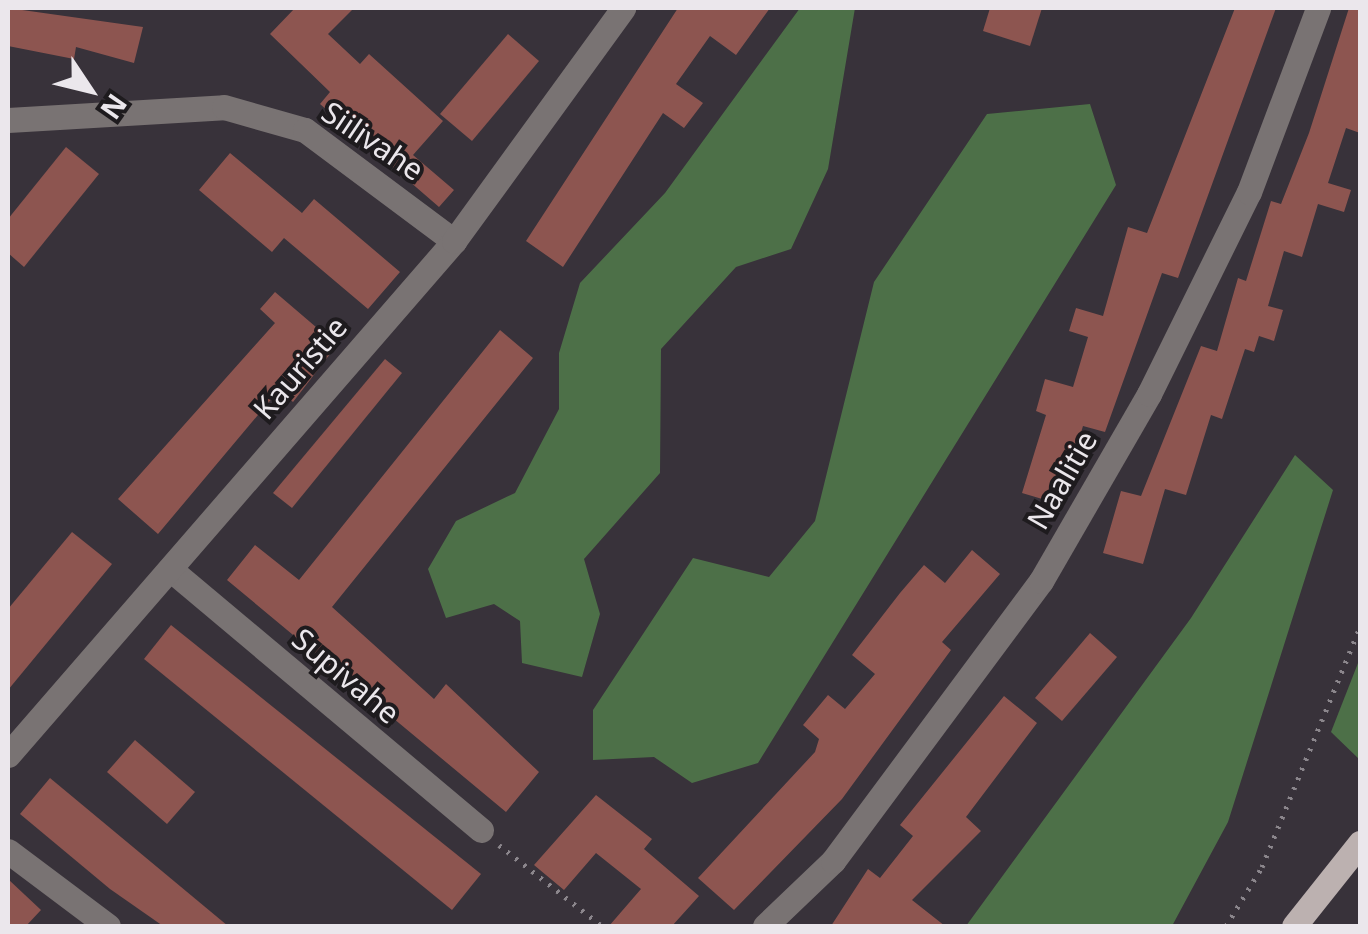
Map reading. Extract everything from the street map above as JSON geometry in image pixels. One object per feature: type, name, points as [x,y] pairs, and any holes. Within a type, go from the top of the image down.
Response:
[{"type":"main road","points":[[1294,926],[1360,843]]},
{"type":"street","name":"Kauristie","points":[[8,756],[454,241],[623,8]]},
{"type":"street","name":"Naalitie","points":[[765,926],[833,861],[1041,581],[1150,394],[1249,192],[1318,8]]},
{"type":"street","name":"Siilivahe","points":[[8,120],[224,107],[304,130],[454,241]]},
{"type":"street","name":"Supivahe","points":[[170,570],[481,830]]},
{"type":"street","points":[[8,852],[108,926]]},
{"type":"path","points":[[1226,926],[1262,867],[1360,627]]},
{"type":"path","points":[[481,830],[602,926]]},
{"type":"green space","points":[[800,8],[855,8],[828,169],[791,249],[736,267],[661,349],[660,473],[584,559],[600,614],[582,677],[522,663],[520,621],[494,604],[446,618],[428,569],[456,521],[515,493],[559,409],[559,353],[580,283],[665,193]]},
{"type":"green space","points":[[1090,104],[1116,185],[758,763],[692,783],[654,757],[593,760],[593,710],[693,558],[769,577],[815,521],[874,282],[987,114]]},
{"type":"green space","points":[[1295,455],[1333,490],[1228,822],[1172,926],[966,926],[1191,618]]},
{"type":"green space","points":[[1360,658],[1360,760],[1331,732]]},
{"type":"building","points":[[8,8],[143,27],[134,63],[76,47],[74,59],[8,46]]},
{"type":"building","points":[[295,8],[354,8],[328,34],[360,64],[369,54],[443,121],[413,155],[454,190],[439,207],[320,104],[330,92],[270,34]]},
{"type":"building","points":[[678,8],[770,8],[736,55],[710,36],[676,84],[703,103],[684,128],[663,113],[563,267],[526,241]]},
{"type":"building","points":[[990,8],[1042,8],[1030,46],[983,31]]},
{"type":"building","points":[[1235,8],[1276,8],[1178,278],[1162,273],[1105,432],[1083,426],[1059,504],[1022,493],[1046,415],[1036,411],[1045,379],[1073,387],[1088,337],[1069,331],[1076,308],[1103,316],[1128,227],[1147,233]]},
{"type":"building","points":[[1349,8],[1360,8],[1360,133],[1346,128],[1328,183],[1351,190],[1344,212],[1318,204],[1302,257],[1284,251],[1268,306],[1283,310],[1274,341],[1259,336],[1254,352],[1245,349],[1222,419],[1211,415],[1186,495],[1165,489],[1143,564],[1103,553],[1121,491],[1141,496],[1201,346],[1217,351],[1238,278],[1246,281],[1271,201],[1281,204],[1309,133]]},
{"type":"building","points":[[508,34],[539,61],[472,141],[440,114]]},
{"type":"building","points":[[66,147],[99,174],[24,267],[8,253],[8,219]]},
{"type":"building","points":[[230,153],[302,213],[314,199],[400,272],[368,309],[284,238],[272,252],[199,190]]},
{"type":"building","points":[[275,292],[337,345],[293,402],[279,390],[158,534],[118,499],[275,323],[260,309]]},
{"type":"building","points":[[500,330],[533,358],[332,607],[434,699],[446,684],[539,772],[506,812],[227,580],[255,545],[299,580]]},
{"type":"building","points":[[385,359],[402,373],[292,508],[273,493]]},
{"type":"building","points":[[72,532],[112,564],[8,690],[8,609]]},
{"type":"building","points":[[972,550],[1000,574],[942,642],[951,650],[842,799],[734,910],[698,878],[815,752],[819,739],[803,725],[828,695],[845,709],[875,674],[852,655],[900,593],[924,565],[945,583]]},
{"type":"building","points":[[171,625],[481,874],[452,910],[144,659]]},
{"type":"building","points":[[1090,633],[1117,657],[1062,721],[1035,698]]},
{"type":"building","points":[[1004,696],[1037,723],[966,817],[981,831],[912,900],[945,926],[831,926],[868,869],[880,878],[913,836],[900,825]]},
{"type":"building","points":[[135,740],[195,792],[167,824],[107,772]]},
{"type":"building","points":[[50,778],[228,926],[163,926],[110,889],[20,814]]},
{"type":"building","points":[[596,795],[652,839],[644,849],[699,896],[672,926],[609,926],[641,889],[596,853],[564,890],[534,865]]},
{"type":"building","points":[[8,879],[41,910],[26,926],[8,926]]}]
